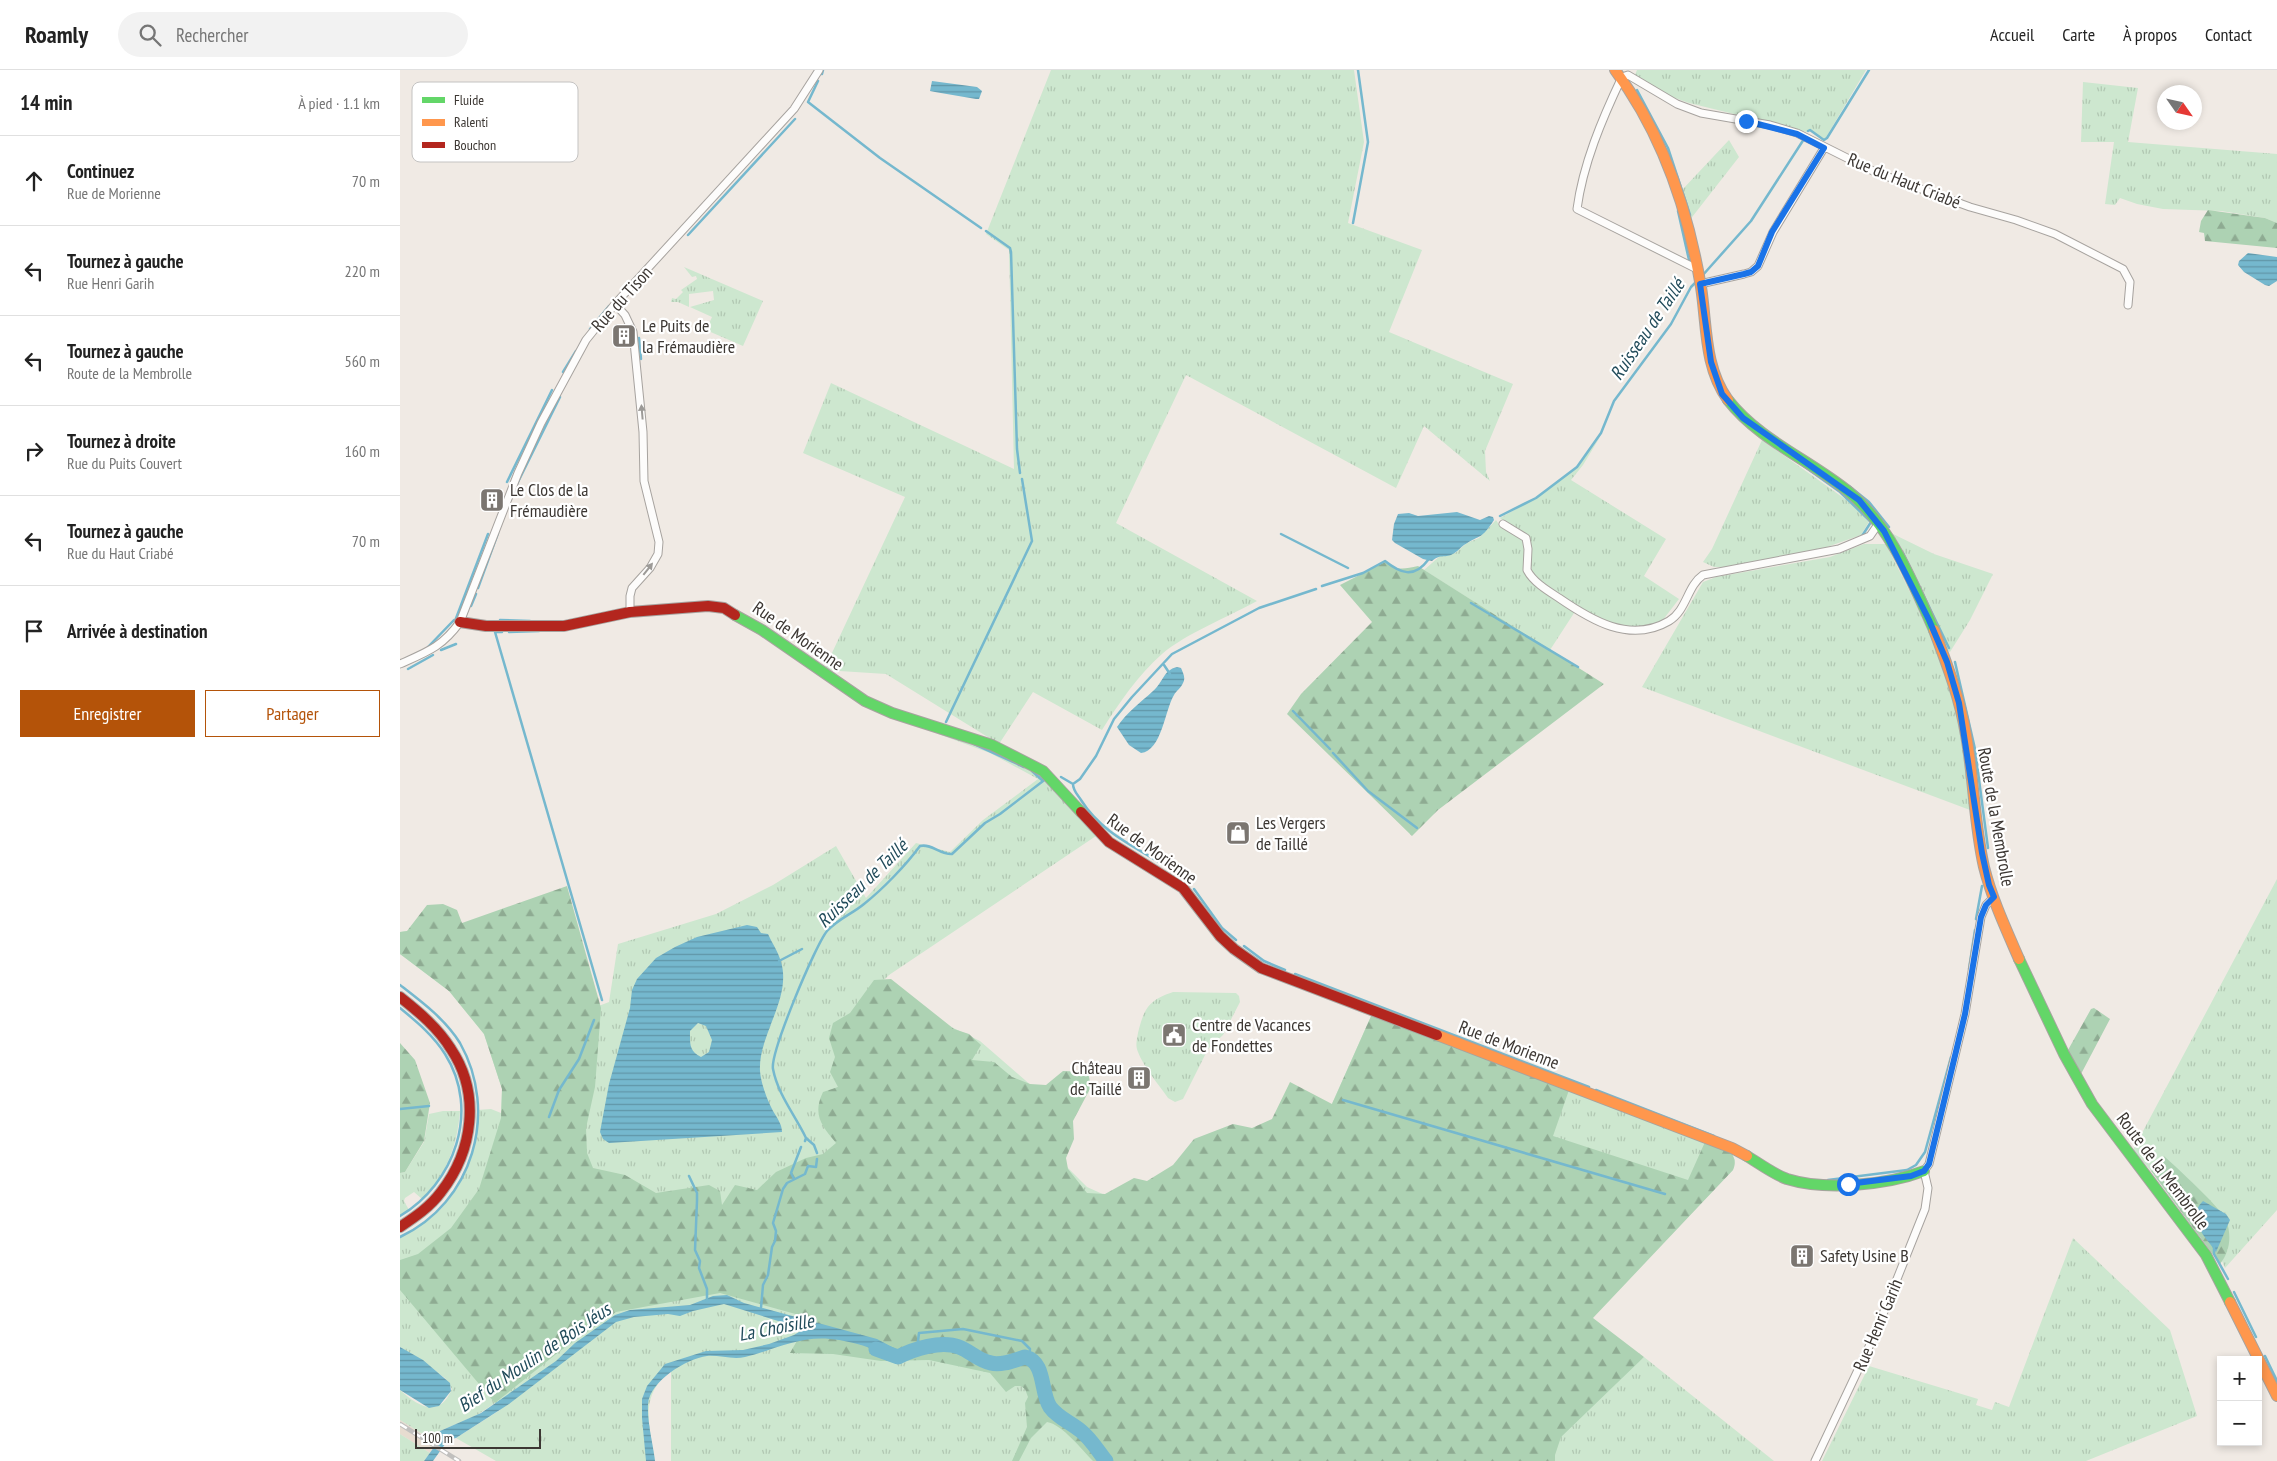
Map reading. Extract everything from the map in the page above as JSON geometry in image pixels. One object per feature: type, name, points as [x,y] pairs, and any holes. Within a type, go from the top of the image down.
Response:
[{"type":"street","name":"Rue du Tison","points":[[460,622],[518,473],[541,423],[586,340],[615,304],[794,108],[818,70]]},
{"type":"street","points":[[1618,74],[1581,183],[1577,209],[1699,278],[1744,274],[1751,272],[1758,266],[1772,232],[1824,148]]},
{"type":"street","name":"Rue du Haut Criabé","points":[[1618,74],[1628,75],[1677,104],[1701,113],[1777,127],[1807,138],[1824,148],[1882,174],[1970,207],[2016,220],[2081,246],[2118,265],[2126,272],[2131,286],[2128,305]]},
{"type":"street","name":"Route de la Membrolle","points":[[1618,74],[1636,100],[1665,159],[1678,192],[1699,278],[1713,370],[1722,394],[1732,408],[1743,418],[1859,500],[1879,523],[1929,620],[1951,677],[1966,734],[1982,853],[1989,885],[2032,986],[2077,1079],[2106,1123],[2206,1255],[2277,1396]]},
{"type":"street","points":[[615,304],[625,314],[633,332],[644,432],[644,481],[659,542],[658,554],[650,568],[632,588],[630,612]]},
{"type":"street","points":[[1503,524],[1526,538],[1528,549],[1527,570],[1547,590],[1599,623],[1630,630],[1647,629],[1669,620],[1683,607],[1696,582],[1703,576],[1839,549],[1870,536],[1879,523]]},
{"type":"street","name":"Rue de Morienne","points":[[460,622],[486,626],[564,626],[630,612],[708,606],[724,608],[762,630],[865,701],[892,713],[992,745],[1043,771],[1109,842],[1183,888],[1220,936],[1234,949],[1261,968],[1732,1148],[1786,1178],[1806,1184],[1848,1184],[1911,1176],[1924,1171]]},
{"type":"street","points":[[400,664],[432,650],[448,638],[460,622]]},
{"type":"street","name":"Rue Henri Garih","points":[[1815,1461],[1875,1334],[1925,1209],[1928,1188],[1924,1171],[1929,1164],[1963,1024],[1981,917],[1986,905],[1994,897]]},
{"type":"street","points":[[400,997],[437,1029],[454,1053],[467,1086],[470,1111],[466,1145],[451,1180],[429,1206],[400,1227]]},
{"type":"shaded area","points":[[400,1420],[437,1443],[430,1453],[400,1434]]},
{"type":"green space","points":[[1051,70],[1354,70],[1364,142],[1348,223],[1422,250],[1389,332],[1513,384],[1485,451],[1486,472],[1490,481],[1424,426],[1396,488],[1186,375],[1116,523],[1257,601],[1195,632],[1162,654],[1129,690],[1102,730],[1033,692],[999,744],[886,674],[824,670],[905,497],[803,453],[831,383],[1014,469],[1009,250],[986,234]]},
{"type":"green space","points":[[1637,70],[1866,70],[1825,139],[1810,130],[1807,132],[1689,103],[1672,97],[1635,75]]},
{"type":"green space","points":[[2083,82],[2138,88],[2128,142],[2277,154],[2277,223],[2265,218],[2221,211],[2163,209],[2137,204],[2120,198],[2115,205],[2105,204],[2114,142],[2081,142]]},
{"type":"green space","points":[[1729,140],[1739,157],[1689,221],[1682,190]]},
{"type":"green space","points":[[2208,210],[2265,218],[2277,223],[2277,248],[2205,241],[2204,233],[2199,232],[2201,221]]},
{"type":"green space","points":[[684,267],[763,301],[743,346],[706,330],[712,317],[690,307],[714,300],[713,291],[689,294],[689,307],[678,302],[671,302],[672,298],[676,299],[683,292],[681,290],[697,279],[696,276],[692,277]]},
{"type":"green space","points":[[1600,437],[1583,465],[1571,480],[1666,539],[1644,576],[1679,599],[1659,625],[1630,631],[1576,610],[1550,650],[1424,570],[1440,556],[1455,553],[1467,543],[1479,538],[1496,520],[1500,526],[1504,522],[1500,518],[1536,498],[1577,467]]},
{"type":"green space","points":[[1762,440],[1845,499],[1870,520],[1861,535],[1827,547],[1728,567],[1714,567],[1703,562],[1712,549]]},
{"type":"green space","points":[[1889,532],[1934,554],[1993,574],[1970,620],[1950,652],[1948,651],[1925,600]]},
{"type":"green space","points":[[1864,544],[1886,544],[1940,659],[1959,725],[1970,810],[1642,687],[1703,582],[1716,577],[1830,557]]},
{"type":"green space","points":[[1385,562],[1393,567],[1401,568],[1418,566],[1604,684],[1438,810],[1412,836],[1287,714],[1301,694],[1372,622],[1340,585]]},
{"type":"green space","points":[[939,733],[994,753],[1046,778],[1096,836],[889,975],[881,983],[929,1016],[980,1041],[1070,1119],[1064,1164],[1087,1187],[1156,1218],[1285,1209],[1372,1014],[1731,1152],[1735,1160],[1733,1170],[1453,1461],[671,1461],[671,1371],[654,1391],[650,1401],[649,1424],[655,1461],[496,1461],[456,1438],[500,1410],[495,1403],[477,1415],[440,1431],[437,1443],[400,1420],[400,1390],[421,1405],[435,1407],[447,1398],[452,1389],[445,1378],[400,1347],[400,1237],[419,1227],[435,1215],[448,1201],[458,1186],[472,1151],[476,1131],[477,1110],[491,1109],[501,1113],[502,1089],[484,1034],[449,991],[400,954],[400,932],[407,931],[596,1007],[609,1002],[618,944],[716,914],[773,885],[836,846],[866,898],[916,843],[950,852],[983,820],[1038,779],[990,753]]},
{"type":"green space","points":[[2277,879],[2277,1210],[2225,1268],[2222,1261],[2228,1249],[2164,1156],[2151,1171],[2133,1150]]},
{"type":"green space","points":[[567,886],[601,1008],[595,1087],[586,1128],[587,1153],[593,1168],[625,1175],[656,1193],[709,1185],[720,1191],[722,1205],[735,1185],[757,1190],[776,1172],[806,1158],[823,1154],[836,1143],[820,1120],[818,1107],[823,1092],[838,1087],[830,1072],[835,1057],[829,1038],[833,1023],[850,1013],[874,980],[891,979],[954,1029],[969,1034],[981,1045],[972,1060],[994,1062],[1012,1077],[1030,1084],[1046,1085],[1063,1071],[1088,1072],[1091,1087],[1073,1121],[1074,1139],[1066,1158],[1068,1169],[1087,1193],[1105,1194],[1134,1178],[1147,1181],[1173,1165],[1194,1139],[1233,1124],[1252,1128],[1272,1119],[1290,1082],[1332,1104],[1372,1014],[1569,1090],[1553,1136],[1688,1180],[1705,1142],[1731,1152],[1735,1165],[1733,1170],[1593,1318],[1644,1357],[1561,1437],[1555,1461],[1093,1461],[1065,1432],[1047,1422],[1031,1438],[1019,1461],[1012,1461],[1027,1427],[1025,1403],[1028,1397],[1025,1389],[1021,1386],[1015,1386],[1006,1392],[990,1373],[929,1360],[881,1361],[833,1354],[790,1353],[810,1318],[720,1293],[616,1312],[560,1351],[495,1403],[400,1290],[400,1260],[418,1254],[451,1228],[479,1189],[501,1118],[502,1089],[484,1034],[449,991],[400,954],[400,932],[407,931],[427,905],[443,904],[457,910],[462,923]]},
{"type":"green space","points":[[1173,992],[1236,993],[1239,996],[1240,1002],[1223,1035],[1208,1049],[1183,1099],[1175,1102],[1168,1098],[1147,1069],[1136,1045],[1140,1024],[1145,1011],[1158,998]]},
{"type":"green space","points":[[2094,1008],[2110,1019],[2081,1074],[2068,1050],[2091,1009]]},
{"type":"green space","points":[[400,1043],[415,1060],[430,1103],[424,1141],[405,1172],[400,1173]]},
{"type":"green space","points":[[443,1111],[460,1111],[459,1124],[449,1159],[438,1179],[422,1199],[414,1192],[405,1198],[404,1201],[409,1210],[400,1215],[400,1173],[405,1172],[424,1142],[429,1114]]},
{"type":"green space","points":[[2164,1156],[2208,1198],[2226,1220],[2229,1243],[2226,1254],[2220,1264],[2151,1171]]},
{"type":"green space","points":[[2073,1238],[2170,1330],[2197,1416],[2086,1461],[1822,1461],[1869,1366],[1978,1399],[1976,1405],[1992,1410],[1995,1402],[2009,1407]]},
{"type":"green space","points":[[1644,1357],[1774,1461],[1530,1461],[1551,1434]]},
{"type":"green space","points":[[400,1434],[430,1453],[424,1461],[400,1461]]},
{"type":"water","points":[[932,81],[977,87],[982,91],[979,99],[976,99],[930,91]]},
{"type":"water","points":[[2248,253],[2277,257],[2277,281],[2269,286],[2265,285],[2244,272],[2238,265],[2239,261]]},
{"type":"water","points":[[1457,512],[1480,520],[1489,516],[1493,517],[1494,520],[1480,536],[1453,554],[1432,561],[1423,559],[1392,540],[1394,524],[1398,514],[1409,513],[1418,516]]},
{"type":"water","points":[[1177,667],[1181,668],[1184,681],[1171,701],[1154,745],[1148,751],[1141,753],[1129,745],[1117,727],[1129,712],[1156,688],[1169,671]]},
{"type":"water","points":[[747,925],[757,927],[761,933],[768,934],[778,954],[783,976],[782,989],[779,1003],[764,1044],[760,1071],[765,1091],[782,1132],[609,1143],[603,1139],[600,1132],[609,1084],[630,1008],[632,990],[637,979],[656,958],[697,937]],"holes":[[[698,1023],[706,1026],[712,1040],[709,1052],[701,1057],[692,1050],[690,1031]]]},
{"type":"water","points":[[2203,1201],[2226,1214],[2230,1220],[2216,1252],[2202,1234],[2196,1221],[2198,1208]]},
{"type":"water","points":[[727,1295],[744,1303],[877,1339],[894,1348],[895,1359],[858,1344],[839,1340],[819,1339],[797,1342],[745,1357],[707,1356],[689,1362],[670,1372],[650,1395],[648,1418],[655,1461],[646,1461],[642,1399],[647,1386],[665,1364],[706,1351],[743,1350],[769,1344],[794,1335],[804,1329],[724,1304],[680,1316],[668,1314],[634,1317],[616,1322],[509,1404],[456,1438],[448,1440],[433,1461],[424,1461],[437,1443],[440,1431],[481,1413],[556,1361],[575,1343],[615,1315],[630,1310],[690,1305],[713,1296]]},
{"type":"water","points":[[400,1347],[423,1360],[450,1383],[451,1391],[439,1406],[429,1408],[400,1390]]},
{"type":"waterway","points":[[822,74],[823,70]]},
{"type":"waterway","points":[[1353,223],[1368,142],[1358,70]]},
{"type":"waterway","name":"Ruisseau de Taillé","points":[[1808,131],[1810,130],[1824,140],[1827,138],[1869,70]]},
{"type":"waterway","points":[[818,81],[808,102],[880,158],[981,228]]},
{"type":"waterway","points":[[1637,90],[1668,148],[1690,215]]},
{"type":"waterway","points":[[688,235],[795,119]]},
{"type":"waterway","name":"Ruisseau de Taillé","points":[[1702,276],[1751,221],[1804,139]]},
{"type":"waterway","points":[[1678,211],[1689,260]]},
{"type":"waterway","points":[[986,231],[1010,248],[1011,252],[1017,449],[1020,473]]},
{"type":"waterway","name":"Ruisseau de Taillé","points":[[1500,516],[1536,498],[1577,467],[1601,433],[1614,401],[1671,324],[1691,287],[1696,282]]},
{"type":"waterway","points":[[590,329],[609,306]]},
{"type":"waterway","points":[[639,338],[641,359]]},
{"type":"waterway","points":[[563,372],[576,351]]},
{"type":"waterway","points":[[507,482],[552,390]]},
{"type":"waterway","points":[[517,484],[560,397]]},
{"type":"waterway","points":[[1791,457],[1840,492],[1871,522],[1862,536]]},
{"type":"waterway","points":[[946,722],[1032,541],[1022,479]]},
{"type":"waterway","points":[[1849,486],[1869,502],[1889,527]]},
{"type":"waterway","points":[[478,588],[498,533]]},
{"type":"waterway","points":[[455,621],[488,534]]},
{"type":"waterway","points":[[1281,534],[1348,568]]},
{"type":"waterway","points":[[1903,553],[1949,648]]},
{"type":"waterway","name":"Ruisseau de Taillé","points":[[1322,586],[1363,573],[1385,561],[1396,569],[1412,572],[1423,566],[1428,560]]},
{"type":"waterway","name":"Ruisseau de Taillé","points":[[1061,777],[1073,784],[1080,779],[1096,756],[1114,719],[1172,654],[1259,608],[1316,589]]},
{"type":"waterway","points":[[471,606],[476,594]]},
{"type":"waterway","points":[[1471,603],[1578,667]]},
{"type":"waterway","points":[[428,647],[454,620]]},
{"type":"waterway","points":[[500,620],[530,621]]},
{"type":"waterway","points":[[509,632],[539,631]]},
{"type":"waterway","points":[[502,632],[495,632],[602,1000]]},
{"type":"waterway","points":[[441,650],[456,644]]},
{"type":"waterway","points":[[408,669],[433,655]]},
{"type":"waterway","points":[[1955,662],[1975,749],[1988,848]]},
{"type":"waterway","points":[[1164,665],[1170,674]]},
{"type":"waterway","points":[[1293,711],[1330,749]]},
{"type":"waterway","points":[[974,744],[1024,767]]},
{"type":"waterway","points":[[1333,753],[1368,791],[1417,828]]},
{"type":"waterway","points":[[1032,771],[1043,781]]},
{"type":"waterway","name":"Ruisseau de Taillé","points":[[805,1141],[806,1138],[787,1105],[775,1078],[773,1069],[774,1059],[794,1000],[827,931],[879,891],[920,846],[928,846],[944,853],[952,854],[985,823],[1000,814],[1047,778]]},
{"type":"waterway","points":[[1073,784],[1075,791],[1091,814],[1103,825],[1115,835],[1184,879]]},
{"type":"waterway","points":[[1976,919],[1982,886]]},
{"type":"waterway","points":[[1194,889],[1222,928],[1236,940]]},
{"type":"waterway","points":[[1969,969],[1975,930]]},
{"type":"waterway","points":[[1244,946],[1264,961],[1285,970]]},
{"type":"waterway","points":[[779,961],[802,949]]},
{"type":"waterway","points":[[1295,974],[1589,1087]]},
{"type":"waterway","points":[[400,985],[425,1004],[454,1034],[472,1070],[477,1098],[477,1126],[472,1153],[461,1179],[446,1202],[425,1222],[400,1237]]},
{"type":"waterway","points":[[400,1008],[430,1035],[445,1054],[456,1076],[461,1099],[461,1122],[456,1144],[447,1166],[435,1185],[419,1202],[400,1216]]},
{"type":"waterway","points":[[549,1117],[559,1090],[579,1059],[594,1020]]},
{"type":"waterway","points":[[1828,1180],[1907,1170],[1916,1165],[1925,1152],[1951,1057]]},
{"type":"waterway","points":[[1596,1090],[1714,1136]]},
{"type":"waterway","points":[[1343,1100],[1665,1194]]},
{"type":"waterway","points":[[400,1109],[429,1106]]},
{"type":"waterway","name":"Ruisseau de Taillé","points":[[806,1138],[814,1145],[817,1153]]},
{"type":"waterway","name":"Ruisseau de Taillé","points":[[794,1179],[791,1173],[801,1147]]},
{"type":"waterway","name":"Ruisseau de Taillé","points":[[761,1308],[763,1285],[768,1275],[772,1247],[775,1241],[776,1231],[773,1223],[783,1189],[787,1183],[805,1174],[808,1166],[816,1167],[817,1159]]},
{"type":"waterway","points":[[689,1176],[697,1193],[695,1250],[700,1261],[699,1268],[707,1289],[707,1301]]},
{"type":"waterway","points":[[2214,1247],[2214,1254],[2228,1279]]},
{"type":"waterway","points":[[2234,1292],[2256,1337]]},
{"type":"waterway","points":[[917,1349],[919,1333],[963,1329],[1022,1341],[1030,1349],[1029,1358]]},
{"type":"waterway","name":"La Choisille","points":[[876,1349],[898,1357],[920,1348],[944,1344],[959,1347],[982,1360],[995,1364],[1025,1357],[1032,1360],[1040,1371],[1050,1407],[1085,1434],[1106,1461]]},
{"type":"waterway","points":[[2265,1356],[2277,1381]]},
{"type":"railway","points":[[400,1424],[459,1461]]},
{"type":"traffic: fast","points":[[1728,400],[1755,427],[1834,480],[1864,506],[1889,538],[1909,574],[1934,630]]},
{"type":"traffic: fast","points":[[735,615],[762,630],[865,701],[892,713],[992,745],[1043,771],[1081,812]]},
{"type":"traffic: fast","points":[[2019,959],[2064,1054],[2092,1104],[2206,1255],[2230,1302]]},
{"type":"traffic: fast","points":[[1747,1156],[1787,1179],[1820,1185],[1875,1183],[1924,1171]]},
{"type":"traffic: slow","points":[[1615,70],[1632,94],[1671,173],[1696,258],[1710,360],[1714,374],[1728,400]]},
{"type":"traffic: slow","points":[[1934,630],[1953,682],[1963,722],[1969,752],[1978,834],[1987,879],[2019,959]]},
{"type":"traffic: slow","points":[[1437,1035],[1732,1148],[1747,1156]]},
{"type":"traffic: slow","points":[[2230,1302],[2277,1396]]},
{"type":"traffic: jam","points":[[460,622],[486,626],[564,626],[630,612],[708,606],[724,608],[735,615]]},
{"type":"traffic: jam","points":[[1081,812],[1109,842],[1183,888],[1220,936],[1234,949],[1261,968],[1437,1035]]},
{"type":"traffic: jam","points":[[400,997],[434,1027],[446,1041],[460,1066],[467,1085],[469,1103],[466,1141],[452,1176],[432,1202],[400,1227]]},
{"type":"place","name":"Le Puits de la Frémaudière","points":[[624,336]]},
{"type":"place","name":"Le Clos de la Frémaudière","points":[[492,500]]},
{"type":"place","name":"Les Vergers de Taillé","points":[[1238,833]]},
{"type":"place","name":"Centre de Vacances de Fondettes","points":[[1174,1035]]},
{"type":"place","name":"Château de Taillé","points":[[1139,1078]]},
{"type":"place","name":"Safety Usine B","points":[[1802,1256]]},
{"type":"route","points":[[1746,121],[1770,125],[1797,134],[1824,148],[1772,232],[1758,266],[1751,272],[1700,284],[1711,362],[1716,379],[1722,394],[1732,408],[1743,418],[1859,500],[1884,531],[1929,620],[1947,662],[1966,734],[1982,853],[1989,885],[1994,897],[1986,905],[1981,917],[1959,1043],[1929,1164],[1924,1171],[1911,1176],[1848,1184]]},
{"type":"water label","name":"Bief du Moulin de Bois Jéus","points":[[534,1357]]}]
